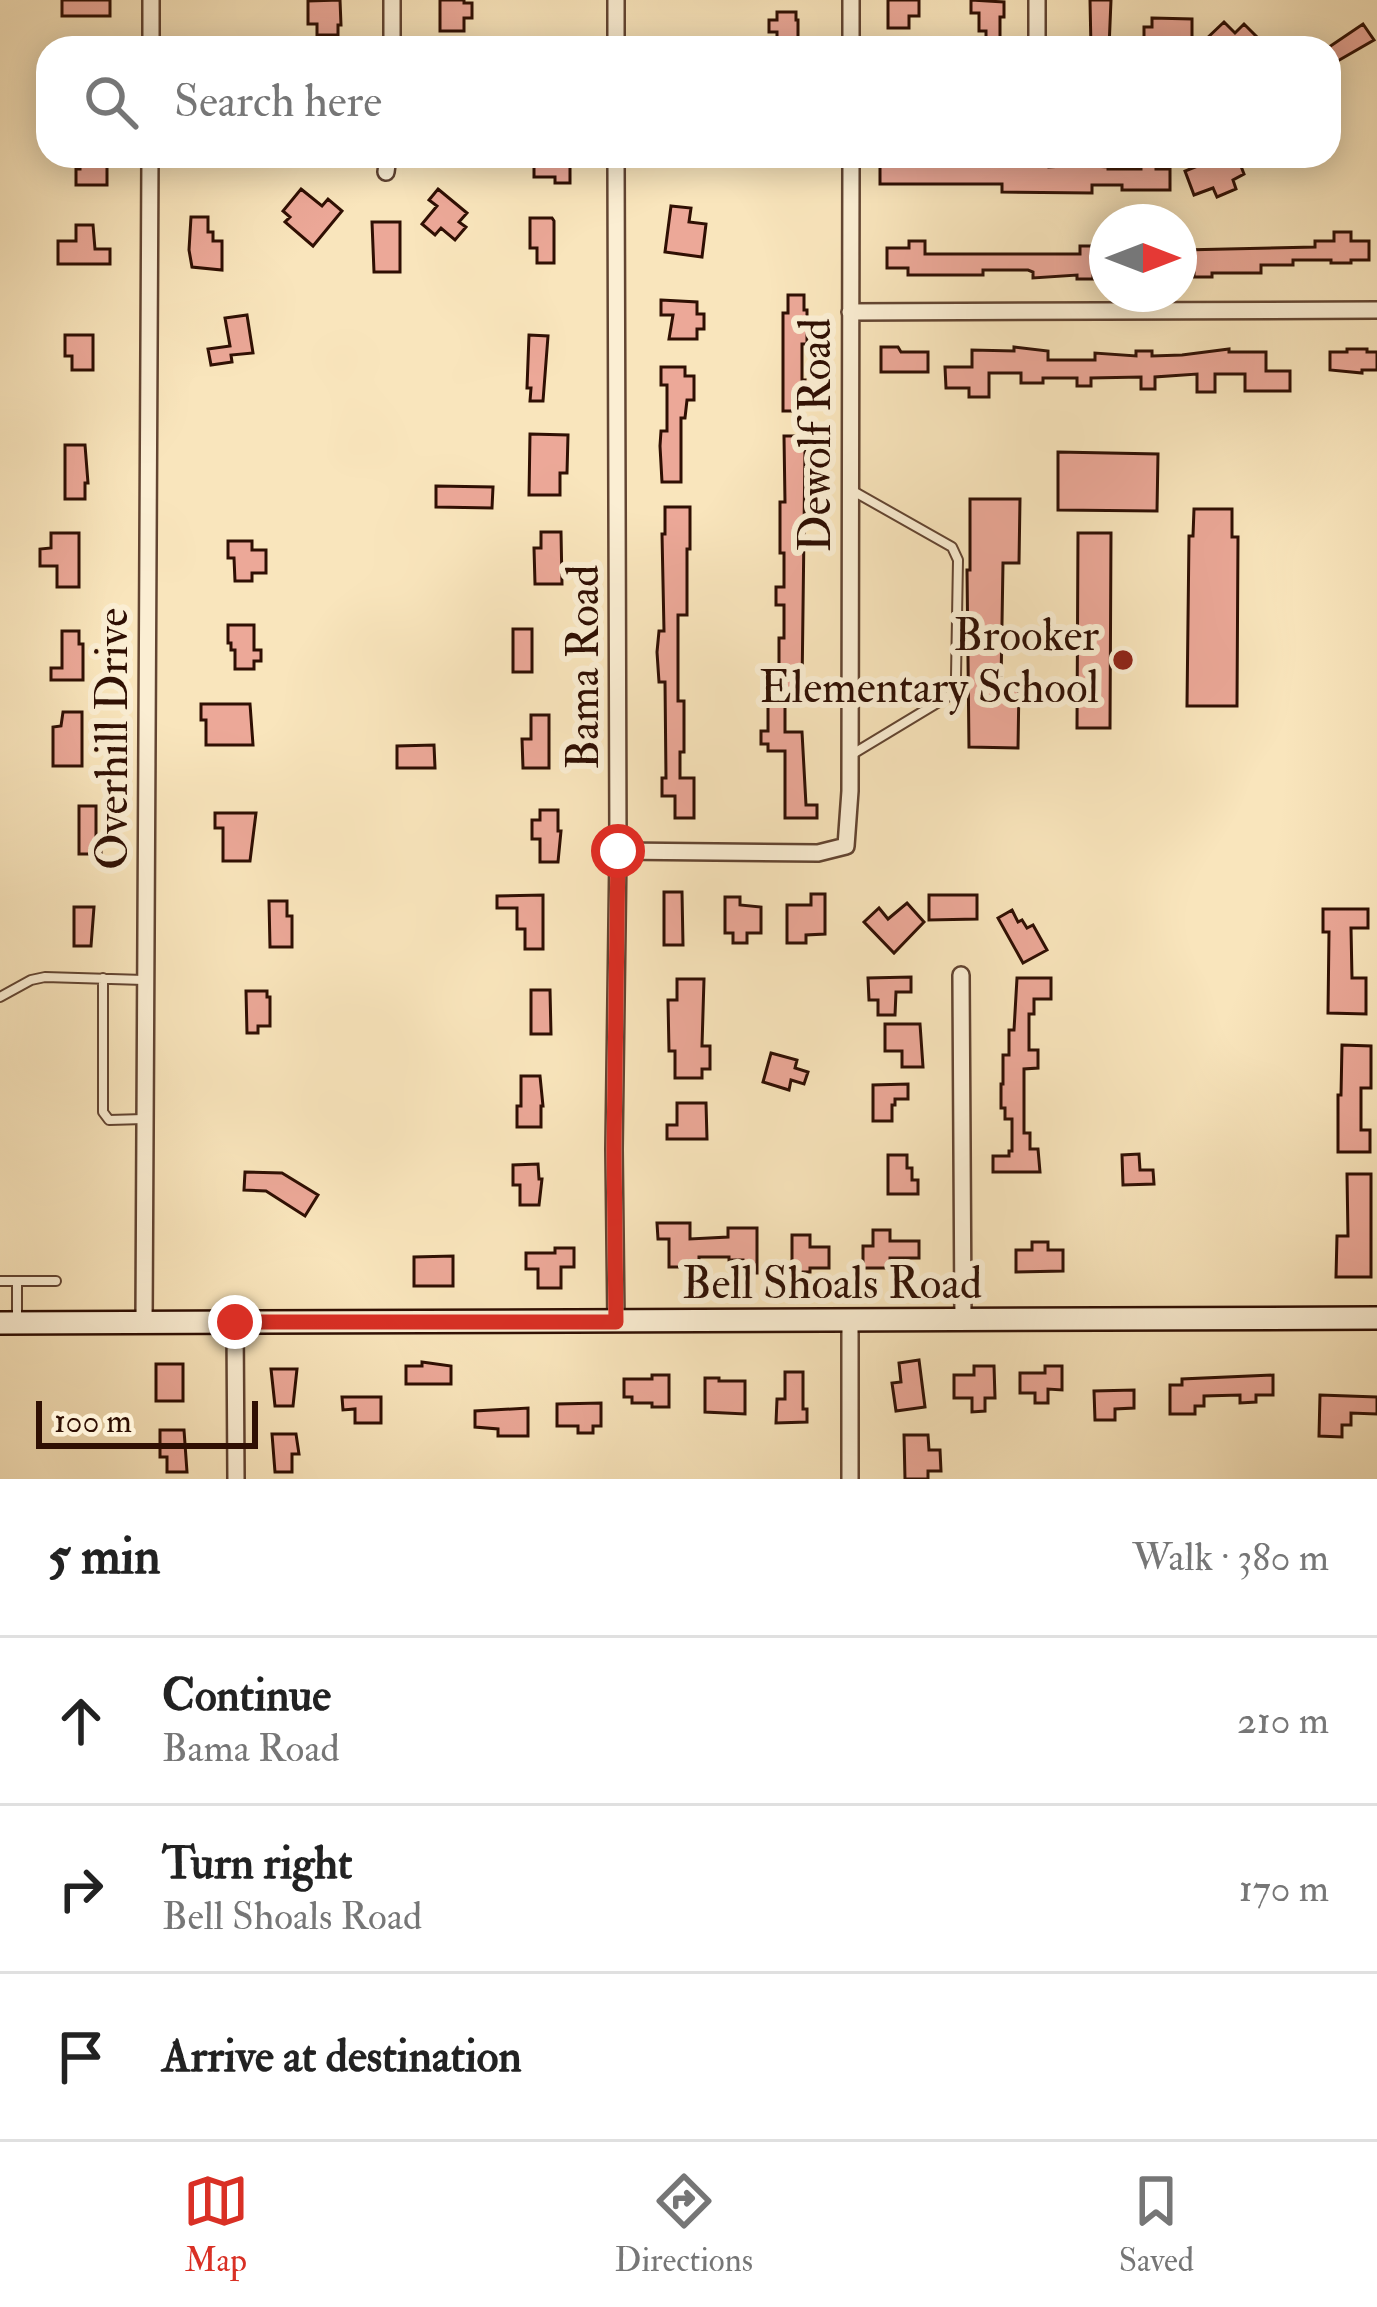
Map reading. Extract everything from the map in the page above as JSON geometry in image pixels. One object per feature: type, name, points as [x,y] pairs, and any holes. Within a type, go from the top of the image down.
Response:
[{"type":"main road","name":"Bell Shoals Road","points":[[8,1323],[1377,1318]]},
{"type":"street","points":[[151,36],[152,0]]},
{"type":"street","points":[[392,0],[392,36]]},
{"type":"street","points":[[616,0],[616,36]]},
{"type":"street","points":[[851,0],[851,36]]},
{"type":"street","points":[[1036,0],[1037,36]]},
{"type":"street","name":"Overhill Drive","points":[[144,1323],[150,168]]},
{"type":"street","name":"Bama Road","points":[[616,168],[616,1322]]},
{"type":"street","name":"Dewolf Road","points":[[618,851],[818,853],[846,846],[851,168]]},
{"type":"street","points":[[850,312],[1377,310]]},
{"type":"street","points":[[962,975],[963,1320]]},
{"type":"street","points":[[850,1321],[850,1479]]},
{"type":"street","points":[[235,1322],[236,1479]]},
{"type":"lane","points":[[849,755],[952,694],[958,560],[952,547],[850,489]]},
{"type":"lane","points":[[0,997],[45,977],[145,980]]},
{"type":"lane","points":[[103,978],[103,1112],[109,1120],[145,1119]]},
{"type":"lane","points":[[0,1281],[56,1281]]},
{"type":"lane","points":[[8,1323],[17,1281]]},
{"type":"building","points":[[62,0],[110,0],[110,16],[62,16]]},
{"type":"building","points":[[340,0],[338,35],[317,35],[317,24],[308,24],[308,1]]},
{"type":"building","points":[[440,0],[472,3],[472,18],[464,18],[464,31],[440,31]]},
{"type":"building","points":[[888,0],[919,0],[919,16],[909,16],[909,28],[888,28]]},
{"type":"building","points":[[971,0],[1004,2],[1000,36],[979,31],[979,13],[971,13]]},
{"type":"building","points":[[1090,0],[1111,0],[1110,36],[1091,36]]},
{"type":"building","points":[[777,12],[796,12],[798,36],[769,32],[769,20],[777,20]]},
{"type":"building","points":[[1152,18],[1192,19],[1192,36],[1144,36],[1144,27],[1152,27]]},
{"type":"building","points":[[1224,22],[1235,33],[1244,24],[1256,36],[1209,36]]},
{"type":"building","points":[[1363,24],[1374,40],[1341,59],[1341,39]]},
{"type":"building","points":[[107,168],[107,185],[76,185],[76,169]]},
{"type":"building","points":[[534,168],[570,168],[570,183],[534,177]]},
{"type":"building","points":[[880,168],[1170,169],[1170,190],[1092,185],[1092,193],[1002,192],[1002,184],[880,184]]},
{"type":"building","points":[[1242,168],[1244,174],[1233,180],[1236,189],[1217,197],[1213,188],[1194,195],[1185,171]]},
{"type":"building","points":[[301,189],[322,206],[328,199],[342,211],[313,246],[285,222],[290,217],[283,211]]},
{"type":"building","points":[[438,189],[467,213],[459,222],[466,227],[455,240],[441,228],[435,235],[422,224],[437,206],[429,200]]},
{"type":"building","points":[[671,206],[691,208],[689,222],[706,224],[702,257],[665,252]]},
{"type":"building","points":[[191,217],[208,217],[213,241],[222,241],[222,270],[192,267]]},
{"type":"building","points":[[530,218],[554,221],[554,263],[537,263],[537,248],[530,248]]},
{"type":"building","points":[[372,222],[400,222],[400,272],[374,272]]},
{"type":"building","points":[[76,225],[93,225],[95,249],[110,249],[110,264],[58,264],[58,241],[76,241]]},
{"type":"building","points":[[1334,232],[1351,232],[1351,241],[1369,241],[1369,260],[1293,260],[1293,265],[1261,265],[1261,273],[1197,277],[1197,250],[1315,247],[1315,241],[1334,241]]},
{"type":"building","points":[[909,241],[925,241],[925,254],[1080,254],[1080,246],[1089,246],[1089,279],[1077,279],[1077,275],[1033,278],[1028,270],[908,275],[908,268],[887,268],[887,248],[909,248]]},
{"type":"building","points":[[788,295],[804,295],[807,310],[802,411],[783,411],[783,313],[788,313]]},
{"type":"building","points":[[661,300],[697,302],[697,314],[704,314],[704,329],[697,329],[697,339],[669,339],[673,315],[661,315]]},
{"type":"building","points":[[247,315],[253,353],[231,355],[232,362],[211,365],[208,349],[230,346],[225,318]]},
{"type":"building","points":[[65,335],[93,335],[93,370],[72,370],[72,356],[65,356]]},
{"type":"building","points":[[529,335],[548,336],[543,401],[530,401],[531,388],[527,388]]},
{"type":"building","points":[[881,347],[928,352],[928,372],[881,372]]},
{"type":"building","points":[[1014,347],[1048,351],[1048,360],[1095,360],[1095,353],[1136,356],[1136,351],[1152,351],[1152,356],[1229,349],[1266,352],[1266,371],[1290,371],[1290,391],[1245,391],[1245,374],[1215,374],[1215,392],[1197,392],[1197,374],[1155,377],[1155,389],[1141,389],[1141,377],[1091,378],[1091,386],[1077,386],[1077,378],[1021,383],[1021,373],[989,373],[989,397],[969,397],[969,388],[946,388],[945,367],[972,367],[972,350],[1014,351]]},
{"type":"building","points":[[1330,352],[1377,352],[1377,370],[1330,370]]},
{"type":"building","points":[[661,367],[685,367],[685,376],[694,376],[694,400],[687,400],[685,418],[681,418],[681,482],[662,482],[660,446],[661,431],[667,431],[667,385],[661,385]]},
{"type":"building","points":[[530,434],[568,435],[567,473],[560,473],[560,495],[529,495]]},
{"type":"building","points":[[784,436],[804,436],[802,689],[779,689],[784,605],[776,605],[776,587],[784,587],[780,502],[785,502]]},
{"type":"building","points":[[65,445],[85,445],[85,499],[65,499]]},
{"type":"building","points":[[1058,452],[1158,454],[1157,511],[1058,510]]},
{"type":"building","points":[[436,486],[493,487],[492,508],[436,507]]},
{"type":"building","points":[[970,499],[1020,499],[1019,563],[1003,563],[1001,684],[1019,684],[1018,748],[969,747]]},
{"type":"building","points":[[665,507],[690,507],[687,615],[678,615],[678,701],[684,701],[680,778],[694,778],[694,818],[675,818],[675,796],[662,796],[665,682],[659,682],[657,652],[659,631],[664,631]]},
{"type":"building","points":[[1194,509],[1232,509],[1232,537],[1238,537],[1237,706],[1187,706],[1189,536],[1193,536]]},
{"type":"building","points":[[541,532],[561,532],[562,584],[535,584],[534,548],[541,548]]},
{"type":"building","points":[[51,533],[79,533],[79,587],[57,587],[57,566],[40,566],[40,549],[51,548]]},
{"type":"building","points":[[1078,533],[1111,533],[1110,728],[1077,728]]},
{"type":"building","points":[[228,541],[252,541],[252,550],[266,550],[266,573],[252,573],[252,581],[235,581]]},
{"type":"building","points":[[228,625],[254,625],[254,650],[261,650],[261,661],[254,661],[254,669],[235,669]]},
{"type":"building","points":[[513,629],[532,629],[532,672],[513,672]]},
{"type":"building","points":[[62,631],[79,631],[83,680],[51,680],[51,668],[62,668]]},
{"type":"building","points":[[201,704],[250,704],[253,745],[206,745]]},
{"type":"building","points":[[768,704],[785,704],[785,732],[802,732],[806,805],[817,805],[817,818],[785,818],[785,751],[768,751],[768,744],[761,744],[761,731],[768,731]]},
{"type":"building","points":[[63,712],[82,712],[82,766],[53,766],[53,727],[61,726]]},
{"type":"building","points":[[531,715],[549,715],[549,768],[523,768],[522,739],[531,739]]},
{"type":"building","points":[[434,745],[435,768],[397,768],[397,746]]},
{"type":"building","points":[[79,806],[96,806],[101,854],[79,854]]},
{"type":"building","points":[[540,810],[558,810],[558,862],[540,862],[540,839],[532,839],[532,820],[540,820]]},
{"type":"building","points":[[215,813],[256,813],[250,861],[223,861],[223,828],[215,828]]},
{"type":"building","points":[[664,892],[682,892],[683,945],[664,945]]},
{"type":"building","points":[[811,894],[825,894],[825,934],[806,935],[806,943],[787,943],[787,905],[811,905]]},
{"type":"building","points":[[543,895],[543,949],[525,949],[525,929],[517,929],[517,908],[497,908],[497,896]]},
{"type":"building","points":[[929,895],[977,895],[977,919],[929,920]]},
{"type":"building","points":[[725,897],[740,897],[740,905],[761,907],[761,933],[747,933],[747,943],[733,943],[733,933],[725,933]]},
{"type":"building","points":[[269,901],[287,901],[292,947],[270,947]]},
{"type":"building","points":[[907,903],[924,922],[894,953],[864,922],[879,908],[888,919]]},
{"type":"building","points":[[74,907],[94,907],[91,946],[74,946]]},
{"type":"building","points":[[1323,909],[1368,909],[1368,928],[1351,928],[1352,978],[1366,978],[1366,1014],[1328,1013],[1329,932],[1323,932]]},
{"type":"building","points":[[1012,910],[1018,922],[1022,920],[1027,928],[1033,925],[1047,950],[1023,963],[998,918]]},
{"type":"building","points":[[911,977],[911,992],[896,992],[895,1015],[878,1015],[878,1000],[869,1000],[868,978]]},
{"type":"building","points":[[1017,978],[1051,978],[1051,999],[1034,999],[1034,1014],[1029,1014],[1029,1050],[1038,1050],[1038,1068],[1024,1069],[1024,1133],[1030,1133],[1030,1149],[1038,1149],[1040,1172],[993,1172],[993,1156],[1009,1156],[1012,1151],[1012,1119],[1005,1119],[1005,1108],[1001,1108],[1001,1084],[1003,1055],[1009,1055],[1009,1030],[1014,1030]]},
{"type":"building","points":[[677,979],[704,979],[702,1046],[710,1046],[710,1069],[702,1069],[702,1078],[675,1078],[668,1000],[677,1000]]},
{"type":"building","points":[[531,990],[550,990],[551,1034],[531,1034]]},
{"type":"building","points":[[246,991],[267,991],[270,997],[270,1026],[258,1026],[258,1033],[247,1033]]},
{"type":"building","points":[[885,1024],[920,1024],[923,1067],[902,1067],[902,1051],[885,1051]]},
{"type":"building","points":[[1342,1045],[1371,1046],[1371,1088],[1361,1088],[1361,1130],[1370,1130],[1370,1152],[1338,1152]]},
{"type":"building","points":[[771,1053],[797,1060],[795,1068],[808,1072],[804,1084],[791,1080],[789,1090],[763,1082]]},
{"type":"building","points":[[521,1076],[540,1076],[541,1127],[517,1127]]},
{"type":"building","points":[[908,1084],[908,1099],[895,1099],[892,1105],[892,1121],[873,1121],[873,1085]]},
{"type":"building","points":[[677,1103],[706,1103],[707,1139],[667,1139],[667,1125],[677,1125]]},
{"type":"building","points":[[1139,1154],[1140,1170],[1153,1170],[1154,1184],[1123,1185],[1122,1155]]},
{"type":"building","points":[[888,1155],[907,1155],[912,1180],[918,1180],[918,1194],[888,1194]]},
{"type":"building","points":[[538,1164],[542,1179],[539,1205],[520,1205],[513,1165]]},
{"type":"building","points":[[245,1172],[282,1173],[318,1195],[305,1216],[266,1191],[244,1190]]},
{"type":"building","points":[[1347,1174],[1371,1174],[1371,1277],[1336,1277],[1337,1236],[1348,1236]]},
{"type":"building","points":[[657,1223],[690,1223],[690,1239],[728,1237],[728,1228],[757,1228],[757,1273],[743,1273],[743,1260],[729,1257],[699,1257],[699,1261],[690,1261],[690,1267],[669,1267],[669,1239],[658,1239]]},
{"type":"building","points":[[873,1230],[890,1230],[890,1241],[919,1241],[919,1258],[890,1258],[890,1268],[863,1268],[863,1246],[873,1246]]},
{"type":"building","points":[[792,1235],[810,1235],[810,1247],[829,1247],[829,1268],[792,1272]]},
{"type":"building","points":[[1032,1242],[1048,1242],[1048,1250],[1063,1250],[1063,1271],[1016,1272],[1016,1250],[1032,1250]]},
{"type":"building","points":[[555,1248],[574,1248],[574,1267],[561,1267],[561,1288],[538,1288],[538,1269],[526,1269],[526,1253],[555,1253]]},
{"type":"building","points":[[453,1256],[453,1286],[414,1286],[414,1257]]},
{"type":"building","points":[[919,1360],[925,1407],[896,1411],[892,1383],[901,1382],[899,1363]]},
{"type":"building","points":[[422,1362],[451,1366],[451,1384],[406,1384],[406,1366],[422,1366]]},
{"type":"building","points":[[156,1364],[183,1364],[183,1401],[156,1401]]},
{"type":"building","points":[[974,1366],[994,1366],[995,1398],[985,1398],[985,1411],[972,1412],[972,1398],[954,1398],[954,1375],[974,1375]]},
{"type":"building","points":[[1045,1366],[1062,1366],[1062,1390],[1048,1389],[1048,1403],[1035,1403],[1035,1393],[1020,1393],[1020,1373],[1045,1373]]},
{"type":"building","points":[[271,1369],[297,1369],[293,1406],[275,1406]]},
{"type":"building","points":[[785,1372],[803,1372],[807,1422],[776,1423],[777,1399],[785,1399]]},
{"type":"building","points":[[652,1375],[669,1375],[669,1407],[632,1403],[632,1397],[624,1397],[624,1379],[652,1379]]},
{"type":"building","points":[[1273,1375],[1273,1395],[1256,1395],[1256,1402],[1240,1403],[1240,1395],[1204,1396],[1204,1406],[1195,1406],[1195,1414],[1170,1414],[1170,1385],[1182,1385],[1182,1379]]},
{"type":"building","points":[[705,1378],[745,1381],[745,1414],[705,1412]]},
{"type":"building","points":[[1134,1390],[1134,1408],[1115,1409],[1115,1420],[1095,1420],[1094,1391]]},
{"type":"building","points":[[1320,1395],[1377,1397],[1377,1414],[1351,1413],[1351,1425],[1342,1425],[1342,1437],[1319,1436]]},
{"type":"building","points":[[342,1397],[381,1397],[381,1423],[355,1423],[355,1409],[343,1410]]},
{"type":"building","points":[[601,1403],[601,1426],[593,1426],[593,1433],[578,1433],[578,1426],[557,1426],[557,1404]]},
{"type":"building","points":[[528,1408],[528,1436],[498,1436],[498,1429],[475,1427],[475,1411]]},
{"type":"building","points":[[160,1430],[184,1430],[187,1472],[167,1472],[167,1457],[160,1457]]},
{"type":"building","points":[[272,1434],[296,1434],[299,1454],[292,1454],[292,1472],[275,1472]]},
{"type":"building","points":[[904,1435],[928,1435],[929,1450],[940,1450],[941,1471],[928,1471],[928,1479],[905,1479]]},
{"type":"place","name":"Brooker Elementary School","points":[[1123,660]]},
{"type":"route","points":[[235,1322],[616,1322],[618,851]]}]
